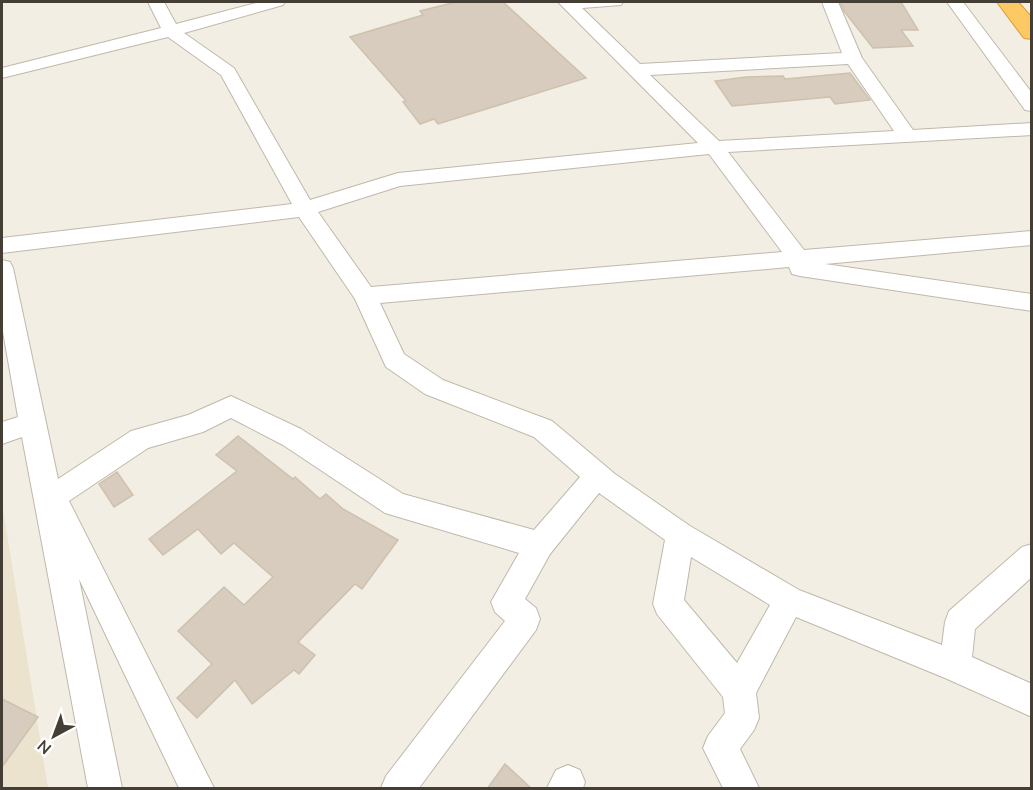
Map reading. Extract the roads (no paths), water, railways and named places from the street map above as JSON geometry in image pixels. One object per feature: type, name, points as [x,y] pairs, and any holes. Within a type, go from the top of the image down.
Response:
[{"type":"highway","points":[[1007,2],[1032,33]]},
{"type":"street","points":[[156,2],[171,31],[228,72],[305,209],[365,296],[395,360],[434,387],[543,429],[597,476],[680,535],[789,600],[955,666],[1032,701]]},
{"type":"street","points":[[2,73],[277,2]]},
{"type":"street","points":[[567,3],[615,2]]},
{"type":"street","points":[[830,2],[854,58],[908,137]]},
{"type":"street","points":[[955,2],[985,46],[1032,106]]},
{"type":"street","points":[[567,3],[638,70],[714,147],[798,258]]},
{"type":"street","points":[[638,70],[854,58]]},
{"type":"street","points":[[2,246],[305,209],[398,180],[714,147],[1032,129]]},
{"type":"street","points":[[365,296],[1032,238]]},
{"type":"street","points":[[757,261],[1032,303]]},
{"type":"street","points":[[3,284],[32,423],[48,486],[105,789]]},
{"type":"street","points":[[48,486],[140,439],[194,424],[231,406],[292,437],[395,504],[540,545]]},
{"type":"street","points":[[2,433],[32,423]]},
{"type":"street","points":[[398,789],[525,619],[506,602],[540,545],[597,476]]},
{"type":"street","points":[[48,486],[197,789]]},
{"type":"street","points":[[680,535],[668,604],[739,691],[742,718],[720,748],[742,789]]},
{"type":"street","points":[[955,666],[960,622],[1032,557]]},
{"type":"street","points":[[739,691],[789,600]]}]
